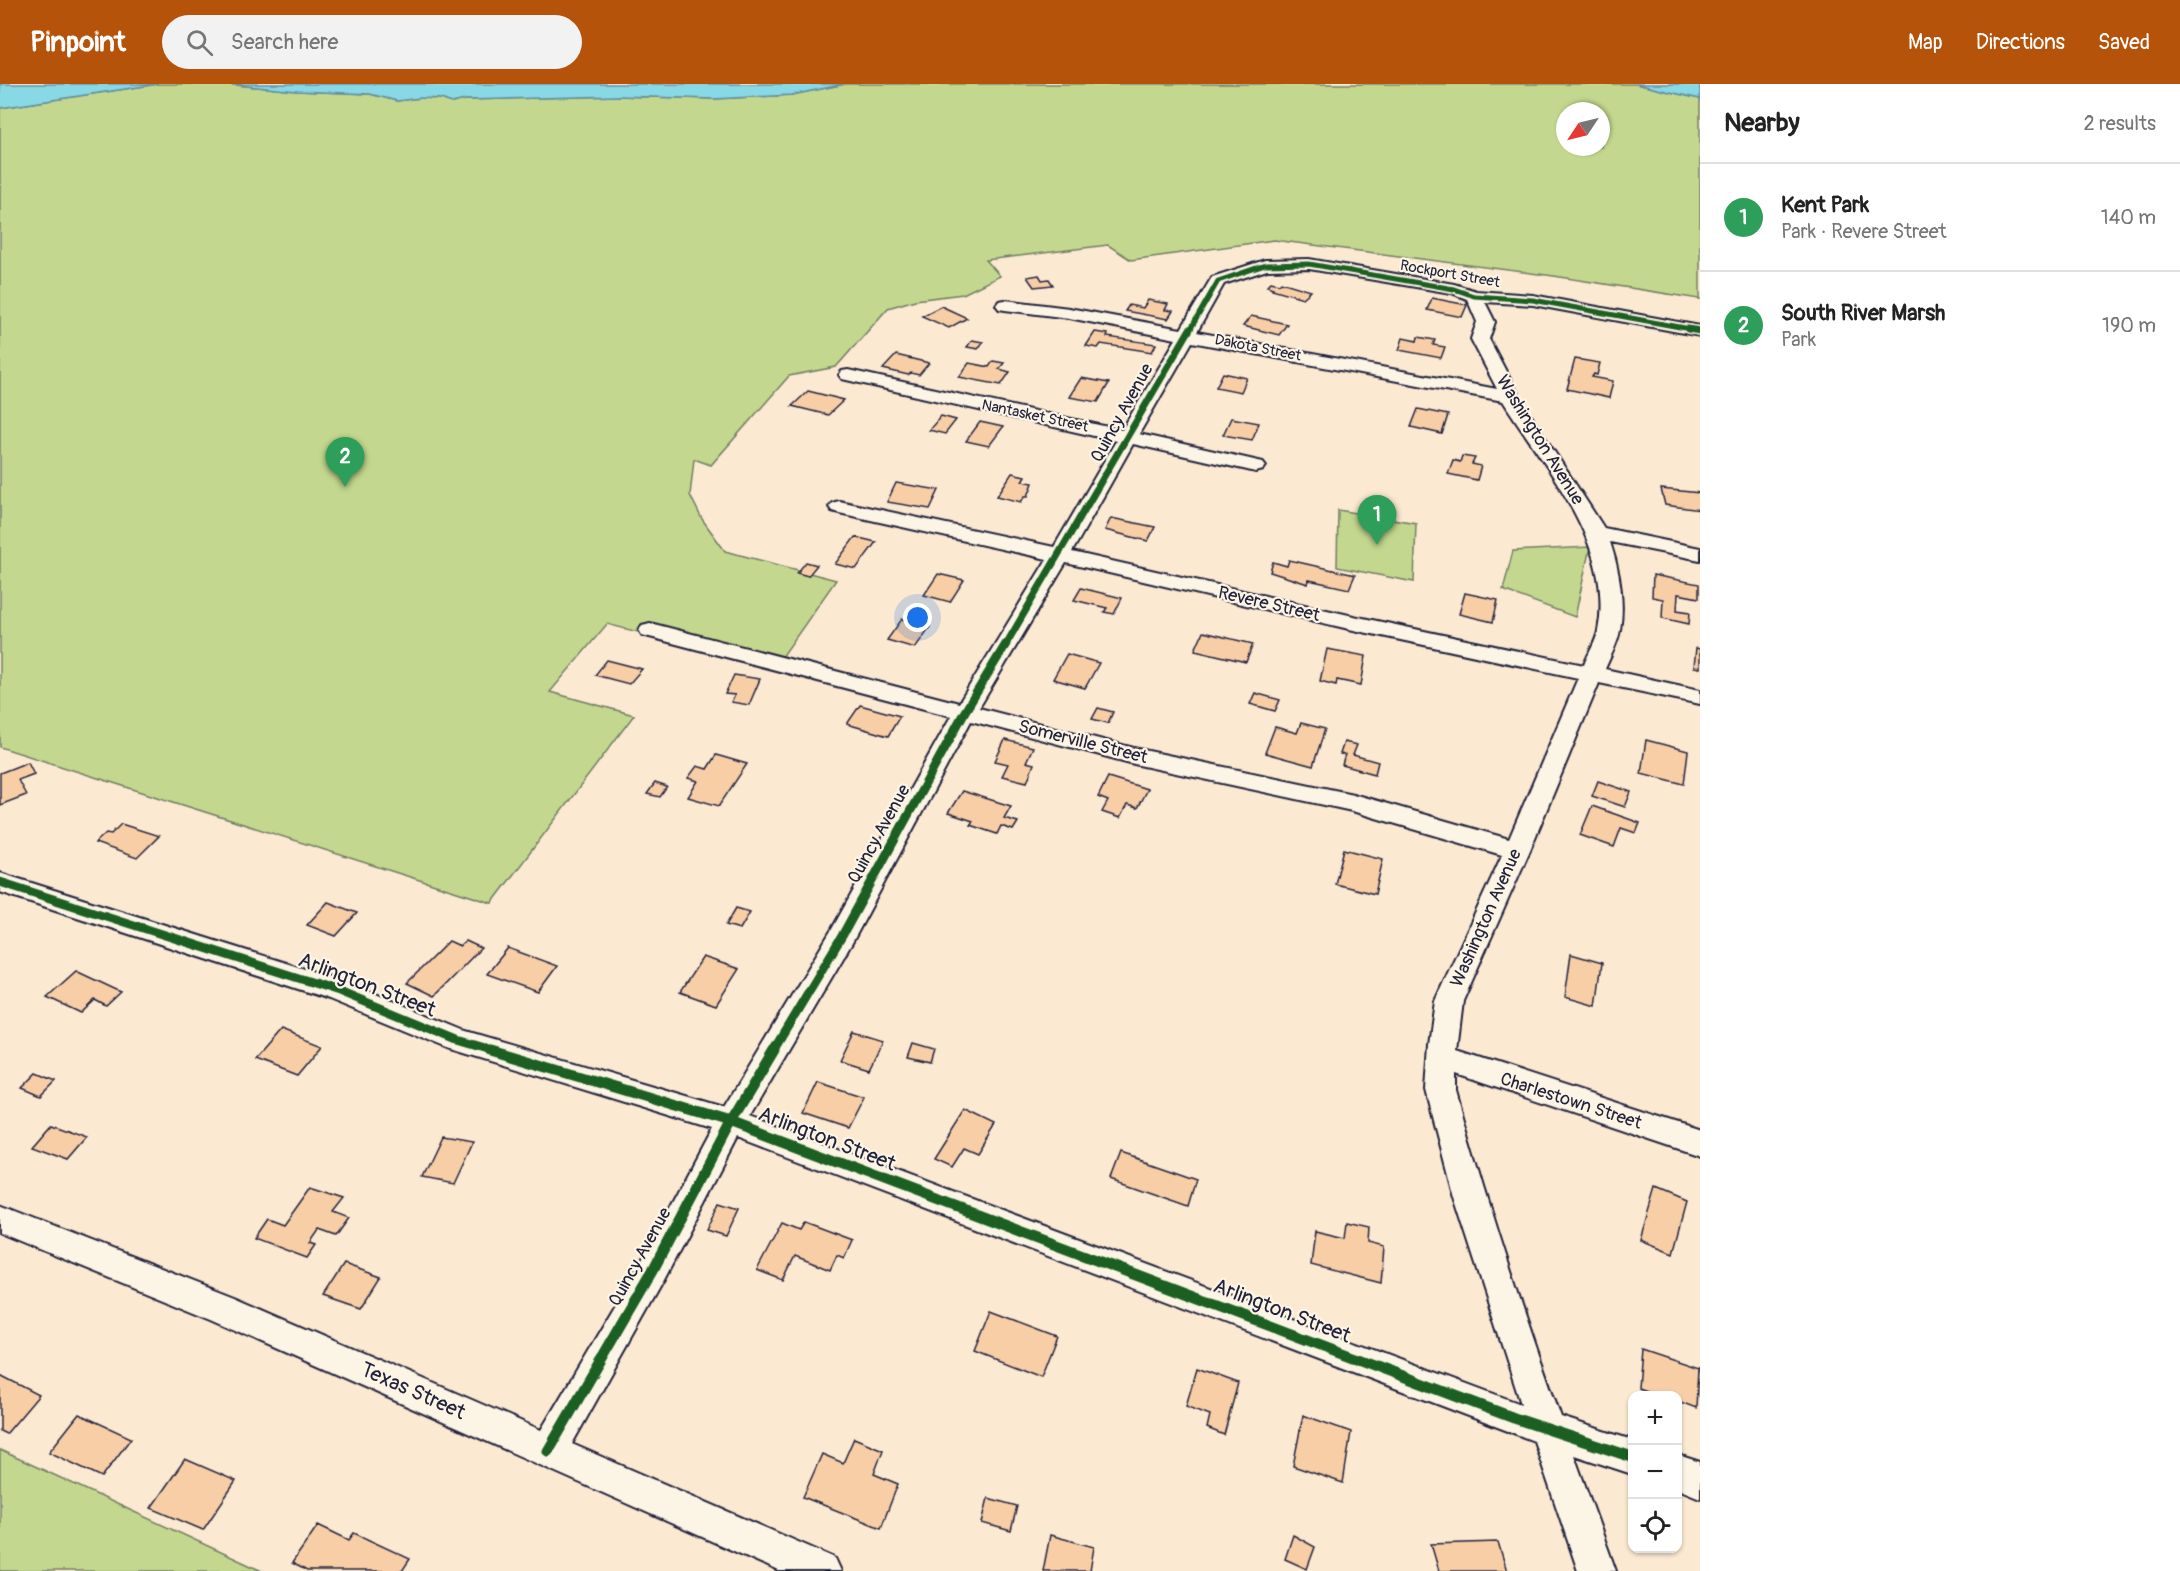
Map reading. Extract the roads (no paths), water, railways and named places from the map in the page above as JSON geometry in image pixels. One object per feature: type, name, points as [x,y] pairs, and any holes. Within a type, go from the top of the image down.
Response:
[{"type":"street","name":"Rockport Street","points":[[1266,265],[1327,266],[1454,289],[1474,296],[1533,300],[1700,331]]},
{"type":"street","name":"Quincy Avenue","points":[[548,1450],[653,1270],[731,1122],[842,936],[964,713],[1060,555],[1218,280],[1266,265]]},
{"type":"street","name":"Washington Avenue","points":[[1474,296],[1486,322],[1480,339],[1510,397],[1596,532],[1610,582],[1611,610],[1609,632],[1517,850],[1449,1001],[1442,1058],[1441,1090],[1470,1197],[1597,1571]]},
{"type":"street","name":"Dakota Street","points":[[1005,305],[1069,312],[1510,397]]},
{"type":"street","name":"Nantasket Street","points":[[848,375],[1256,465]]},
{"type":"street","name":"Revere Street","points":[[839,507],[1349,622],[1700,698]]},
{"type":"street","points":[[1596,532],[1700,554]]},
{"type":"street","name":"Somerville Street","points":[[650,630],[1134,756],[1353,803],[1517,850]]},
{"type":"street","name":"Arlington Street","points":[[0,882],[339,991],[458,1040],[731,1122],[1548,1428],[1628,1456]]},
{"type":"street","name":"Charlestown Street","points":[[1442,1058],[1700,1143]]},
{"type":"street","name":"Texas Street","points":[[0,1219],[223,1308],[822,1571]]},
{"type":"street","points":[[1682,1474],[1700,1480]]},
{"type":"water","points":[[0,84],[158,84],[0,108]]},
{"type":"water","points":[[226,84],[845,84],[792,95],[714,99],[618,96],[465,100],[452,103],[441,99],[420,98],[397,101],[370,94],[297,91]]},
{"type":"water","points":[[1636,84],[1700,84],[1700,99]]},
{"type":"place","name":"South River Marsh","points":[[345,487]]},
{"type":"place","name":"Kent Park","points":[[1377,545]]}]
